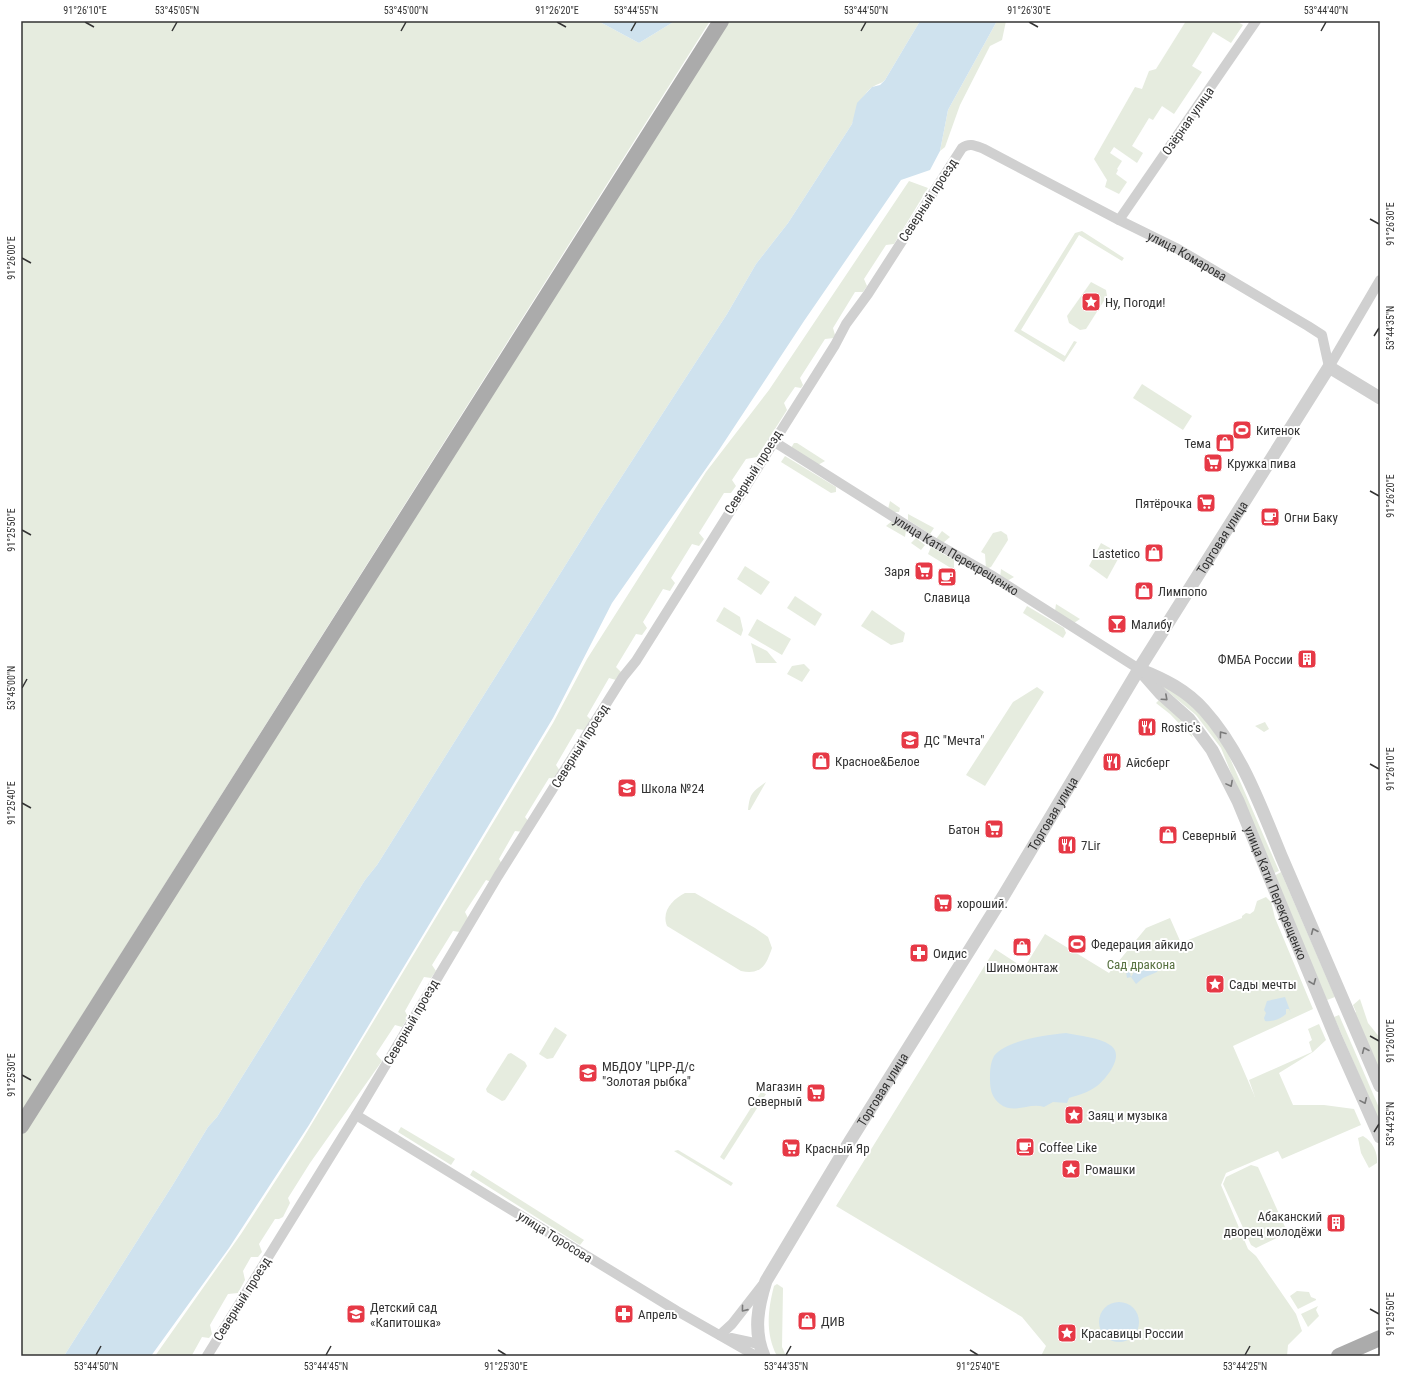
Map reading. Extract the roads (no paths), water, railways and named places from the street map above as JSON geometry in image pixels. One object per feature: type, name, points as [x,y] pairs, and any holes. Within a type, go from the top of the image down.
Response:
[{"type":"main road","points":[[21,1126],[721,21]]},
{"type":"main road","points":[[1339,1356],[1380,1338]]},
{"type":"street","name":"Озёрная улица","points":[[1119,220],[1256,21]]},
{"type":"street","name":"улица Комарова","points":[[966,145],[973,145],[984,149],[1119,220],[1178,248],[1322,335],[1329,367]]},
{"type":"street","name":"Северный проезд","points":[[207,1356],[356,1115],[498,876],[623,677],[636,661],[773,441],[835,345],[846,324],[962,148],[966,145]]},
{"type":"street","name":"Торговая улица","points":[[760,1352],[757,1327],[758,1303],[766,1281],[850,1141],[1008,889],[1139,669],[1329,367],[1380,280]]},
{"type":"street","points":[[1329,367],[1380,398]]},
{"type":"street","name":"улица Кати Перекрещенко","points":[[773,441],[930,540],[992,574],[1139,669],[1168,681],[1189,696],[1204,710],[1232,747],[1276,844],[1380,1086]]},
{"type":"street","name":"улица Кати Перекрещенко","points":[[1139,669],[1160,694],[1189,719],[1212,750],[1238,801],[1336,1038],[1380,1137]]},
{"type":"street","name":"улица Торосова","points":[[356,1115],[677,1312],[744,1349],[753,1348],[760,1352]]},
{"type":"street","points":[[760,1352],[720,1335],[732,1324],[766,1281]]},
{"type":"water","points":[[598,21],[675,21],[639,43]]},
{"type":"water","points":[[920,21],[997,21],[948,110],[940,151],[930,170],[901,180],[804,321],[719,450],[612,603],[553,718],[309,1125],[229,1248],[151,1356],[64,1356],[208,1127],[217,1117],[365,880],[377,865],[602,507],[727,314],[756,264],[788,223],[852,124],[857,103],[872,87],[880,85],[885,80]]},
{"type":"water","points":[[1154,967],[1159,968],[1157,972],[1143,978],[1136,984],[1131,977],[1136,969]]},
{"type":"water","points":[[1121,969],[1127,971],[1129,969],[1131,977],[1127,978],[1126,972]]},
{"type":"water","points":[[1285,997],[1291,1013],[1289,1009],[1286,1009],[1286,1014],[1274,1021],[1265,1021],[1264,1018],[1266,1013],[1264,1010],[1267,1001]]},
{"type":"water","points":[[1066,1033],[1100,1040],[1110,1045],[1114,1049],[1116,1055],[1113,1067],[1101,1083],[1087,1092],[1069,1098],[1067,1103],[1053,1102],[1044,1107],[1033,1106],[1011,1108],[1005,1107],[997,1102],[991,1090],[990,1068],[994,1056],[1000,1050],[1027,1039]]},
{"type":"water","points":[[1119,1302],[1133,1308],[1139,1322],[1133,1336],[1119,1342],[1105,1336],[1099,1322],[1105,1308]]},
{"type":"place","name":"Ну, Погоди!","points":[[1091,302]]},
{"type":"place","name":"Китенок","points":[[1242,430]]},
{"type":"place","name":"Тема","points":[[1225,443]]},
{"type":"place","name":"Кружка пива","points":[[1213,463]]},
{"type":"place","name":"Пятёрочка","points":[[1206,503]]},
{"type":"place","name":"Огни Баку","points":[[1270,517]]},
{"type":"place","name":"Lastetico","points":[[1154,553]]},
{"type":"place","name":"Заря","points":[[924,571]]},
{"type":"place","name":"Славица","points":[[947,577]]},
{"type":"place","name":"Лимпопо","points":[[1144,591]]},
{"type":"place","name":"Малибу","points":[[1117,624]]},
{"type":"place","name":"ФМБА России","points":[[1307,659]]},
{"type":"place","name":"Rostic's","points":[[1147,727]]},
{"type":"place","name":"ДС \"Мечта\"","points":[[910,740]]},
{"type":"place","name":"Красное&Белое","points":[[821,761]]},
{"type":"place","name":"Айсберг","points":[[1112,762]]},
{"type":"place","name":"Школа №24","points":[[627,788]]},
{"type":"place","name":"Батон","points":[[994,829]]},
{"type":"place","name":"Северный","points":[[1168,835]]},
{"type":"place","name":"7Lir","points":[[1067,845]]},
{"type":"place","name":"хороший.","points":[[943,903]]},
{"type":"place","name":"Федерация айкидо","points":[[1077,944]]},
{"type":"place","name":"Шиномонтаж","points":[[1022,947]]},
{"type":"place","name":"Оидис","points":[[919,953]]},
{"type":"place","name":"Сады мечты","points":[[1215,984]]},
{"type":"place","name":"МБДОУ \"ЦРР-Д/с \"Золотая рыбка\"","points":[[588,1073]]},
{"type":"place","name":"Магазин Северный","points":[[816,1093]]},
{"type":"place","name":"Заяц и музыка","points":[[1074,1115]]},
{"type":"place","name":"Coffee Like","points":[[1025,1147]]},
{"type":"place","name":"Красный Яр","points":[[791,1148]]},
{"type":"place","name":"Ромашки","points":[[1071,1169]]},
{"type":"place","name":"Абаканский дворец молодёжи","points":[[1336,1223]]},
{"type":"place","name":"Детский сад «Капитошка»","points":[[356,1314]]},
{"type":"place","name":"Апрель","points":[[624,1314]]},
{"type":"place","name":"ДИВ","points":[[807,1321]]},
{"type":"place","name":"Красавицы России","points":[[1067,1333]]},
{"type":"park label","name":"Сад дракона","points":[[1141,964]]}]
